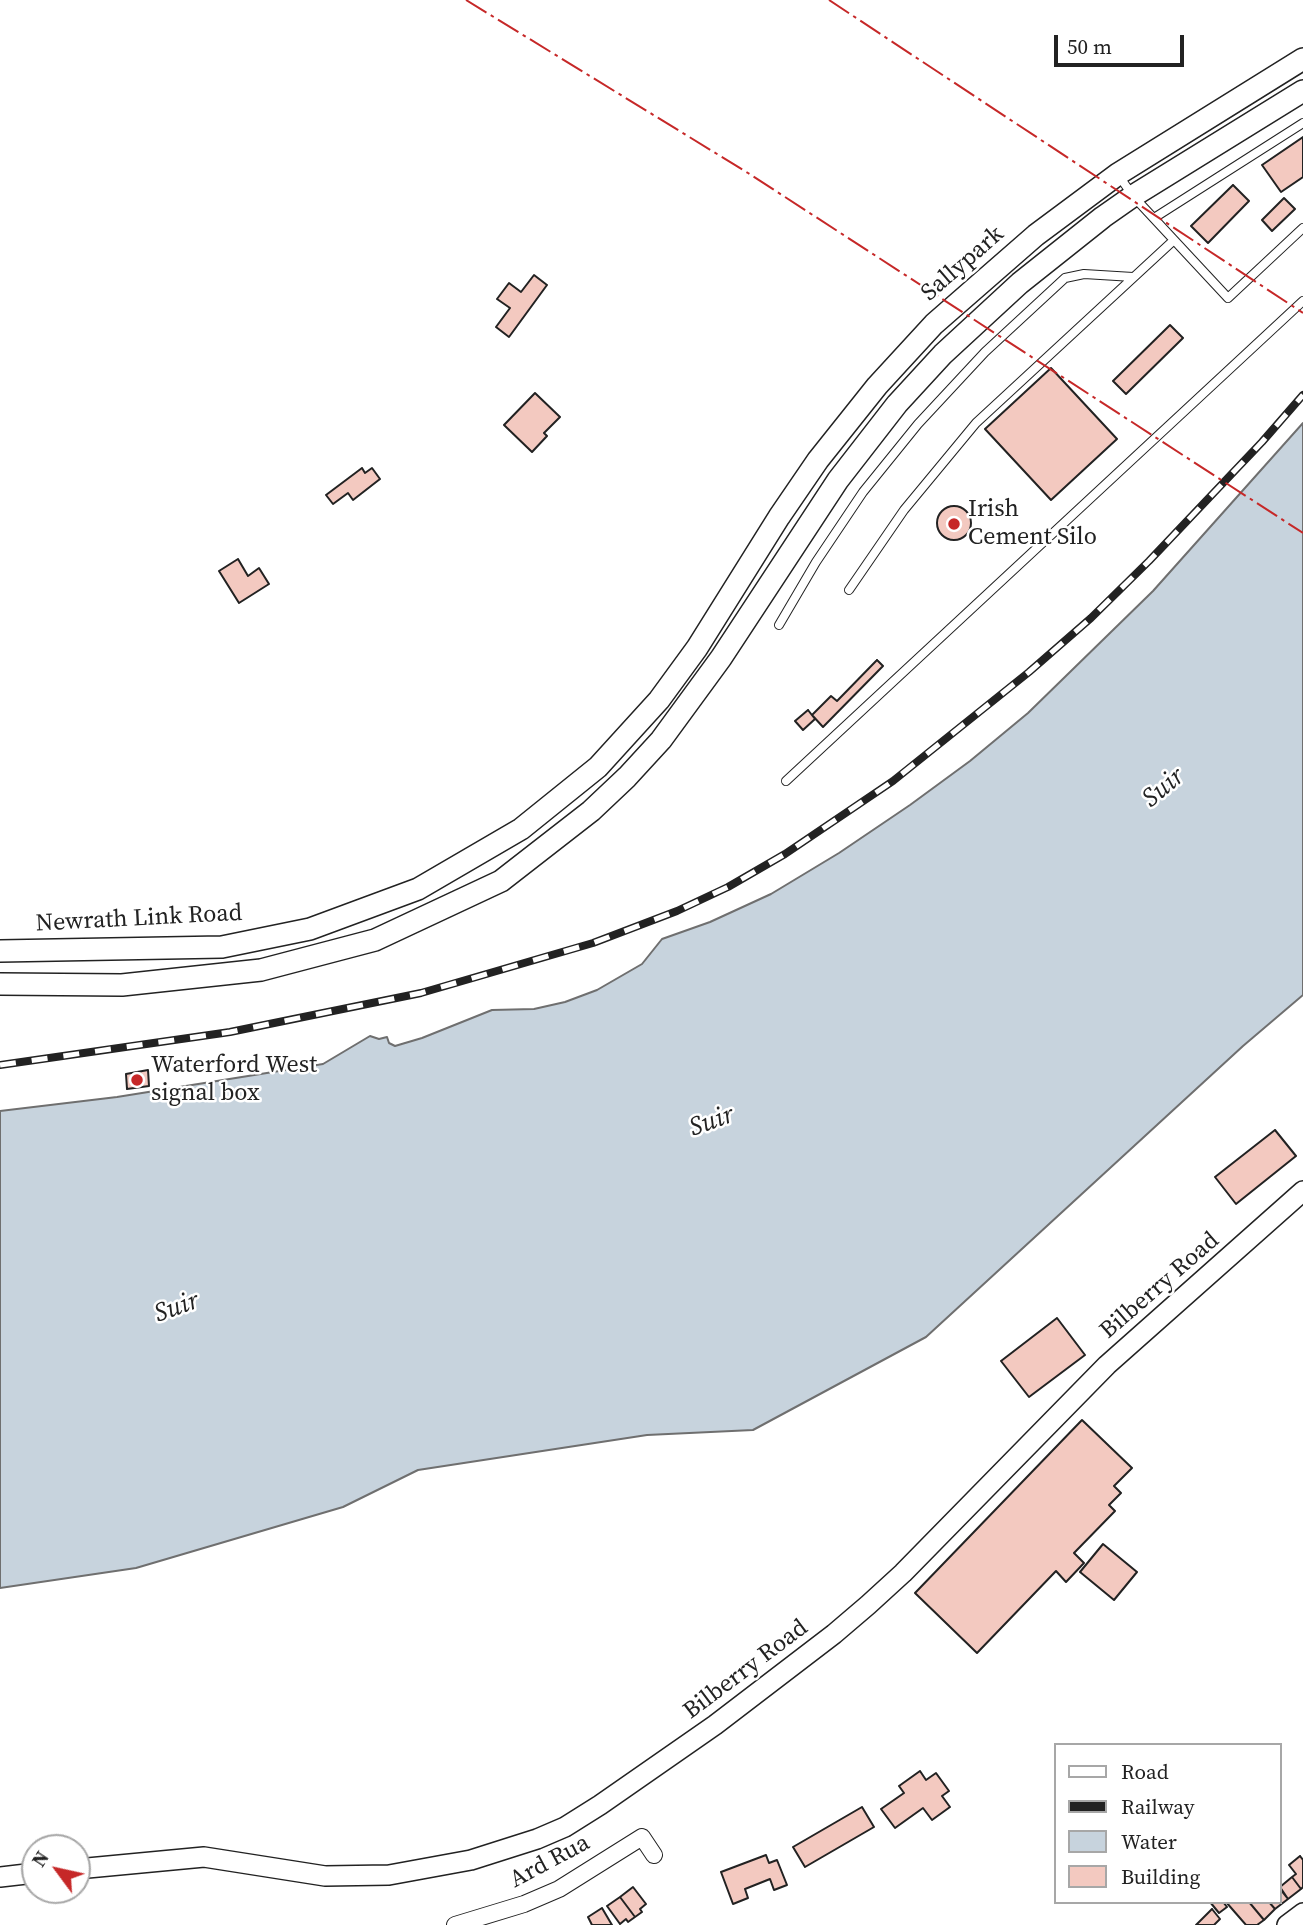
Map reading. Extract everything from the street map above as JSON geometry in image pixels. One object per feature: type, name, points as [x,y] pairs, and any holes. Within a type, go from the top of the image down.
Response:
[{"type":"main road","name":"Sallypark","points":[[734,590],[818,460],[895,365],[934,324],[1036,235],[1118,174],[1303,58]]},
{"type":"main road","points":[[0,984],[122,985],[261,970],[375,940],[501,881],[591,811],[644,760],[702,687],[838,480],[876,429],[920,378],[968,329],[1020,283],[1133,196],[1303,91]]},
{"type":"main road","name":"Newrath Link Road","points":[[0,951],[222,947],[310,929],[418,889],[521,829],[598,767],[659,700],[697,648],[734,590]]},
{"type":"street","name":"Bilberry Road","points":[[91,1868],[204,1857],[325,1876],[389,1875],[471,1860],[565,1827],[715,1725],[851,1619],[903,1573],[1107,1365],[1303,1191]]},
{"type":"street","name":"Ard Rua","points":[[455,1925],[479,1920],[559,1889],[642,1837],[654,1855]]},
{"type":"street","points":[[0,1877],[21,1875]]},
{"type":"street","points":[[1287,1925],[1303,1913]]},
{"type":"lane","points":[[1154,218],[1303,123]]},
{"type":"lane","points":[[1118,174],[1133,196],[1228,298],[1303,228]]},
{"type":"lane","points":[[849,590],[904,510],[976,423],[1174,240]]},
{"type":"lane","points":[[779,625],[816,562],[863,492],[918,424],[985,352],[1065,278],[1084,274],[1133,277]]},
{"type":"lane","points":[[786,781],[1303,301]]},
{"type":"water","name":"Suir","points":[[1303,423],[1303,995],[1243,1046],[926,1337],[753,1430],[647,1435],[418,1470],[343,1507],[136,1568],[0,1588],[0,1111],[117,1097],[323,1064],[370,1036],[379,1039],[387,1037],[389,1043],[395,1046],[492,1010],[534,1009],[565,1002],[597,990],[642,964],[662,939],[710,922],[771,894],[839,853],[970,761],[1028,713],[1153,591]]},
{"type":"building","points":[[1303,137],[1303,177],[1281,192],[1262,165]]},
{"type":"building","points":[[1233,185],[1249,201],[1208,243],[1191,226]]},
{"type":"building","points":[[1284,198],[1295,209],[1272,231],[1262,220]]},
{"type":"building","points":[[534,275],[547,285],[509,337],[496,327],[510,308],[497,299],[509,283],[521,292]]},
{"type":"building","points":[[1170,325],[1183,338],[1126,394],[1113,381]]},
{"type":"building","points":[[1051,368],[1117,439],[1051,500],[985,429]]},
{"type":"building","points":[[535,393],[560,417],[544,433],[547,436],[532,452],[504,425]]},
{"type":"building","points":[[362,468],[365,473],[372,468],[380,479],[353,500],[348,493],[333,504],[326,495]]},
{"type":"building","name":"Irish Cement Silo","points":[[954,506],[966,511],[971,523],[966,535],[954,540],[942,535],[937,523],[942,511]]},
{"type":"building","points":[[238,559],[248,576],[259,568],[269,584],[239,603],[219,571]]},
{"type":"building","points":[[877,660],[883,666],[823,727],[812,715],[831,696],[837,701]]},
{"type":"building","points":[[808,710],[815,719],[803,730],[795,721]]},
{"type":"building","name":"Waterford West signal box","points":[[148,1070],[149,1086],[127,1089],[126,1074]]},
{"type":"building","points":[[1275,1130],[1296,1156],[1236,1204],[1215,1177]]},
{"type":"building","points":[[1057,1318],[1085,1355],[1029,1397],[1001,1361]]},
{"type":"building","points":[[1082,1420],[1132,1468],[1114,1486],[1121,1493],[1109,1505],[1115,1511],[1074,1553],[1084,1563],[1066,1582],[1056,1571],[977,1653],[915,1593]]},
{"type":"building","points":[[1103,1544],[1137,1572],[1114,1600],[1080,1572]]},
{"type":"building","points":[[920,1771],[926,1780],[936,1773],[949,1791],[942,1796],[950,1807],[932,1820],[923,1808],[895,1828],[881,1809],[904,1793],[899,1786]]},
{"type":"building","points":[[862,1807],[874,1827],[805,1867],[793,1847]]},
{"type":"building","points":[[766,1855],[769,1863],[777,1860],[787,1885],[774,1890],[770,1879],[745,1889],[748,1898],[733,1904],[721,1872]]},
{"type":"building","points":[[1300,1856],[1303,1860],[1301,1889],[1292,1877],[1296,1874],[1289,1865]]},
{"type":"building","points":[[1292,1877],[1301,1889],[1288,1899],[1282,1885]]},
{"type":"building","points":[[633,1887],[646,1904],[640,1909],[642,1912],[635,1917],[620,1897]]},
{"type":"building","points":[[1282,1892],[1288,1899],[1282,1904]]},
{"type":"building","points":[[620,1897],[635,1917],[620,1924],[607,1906]]},
{"type":"building","points":[[1212,1904],[1225,1904],[1227,1907],[1219,1913]]},
{"type":"building","points":[[1228,1904],[1251,1904],[1264,1920],[1257,1925],[1246,1925]]},
{"type":"building","points":[[1251,1904],[1271,1904],[1275,1909],[1264,1920]]},
{"type":"building","points":[[602,1908],[612,1925],[592,1925],[588,1917]]},
{"type":"building","points":[[1212,1909],[1220,1919],[1214,1925],[1196,1925]]},
{"type":"railway","points":[[0,1065],[230,1032],[421,993],[593,943],[677,911],[728,887],[785,854],[893,781],[1029,672],[1091,618],[1149,561],[1303,395]]},
{"type":"power","points":[[466,0],[748,173],[1303,533]]},
{"type":"power","points":[[829,0],[1303,313]]},
{"type":"place","name":"Irish Cement Silo","points":[[954,524]]},
{"type":"place","name":"Waterford West signal box","points":[[137,1080]]}]
